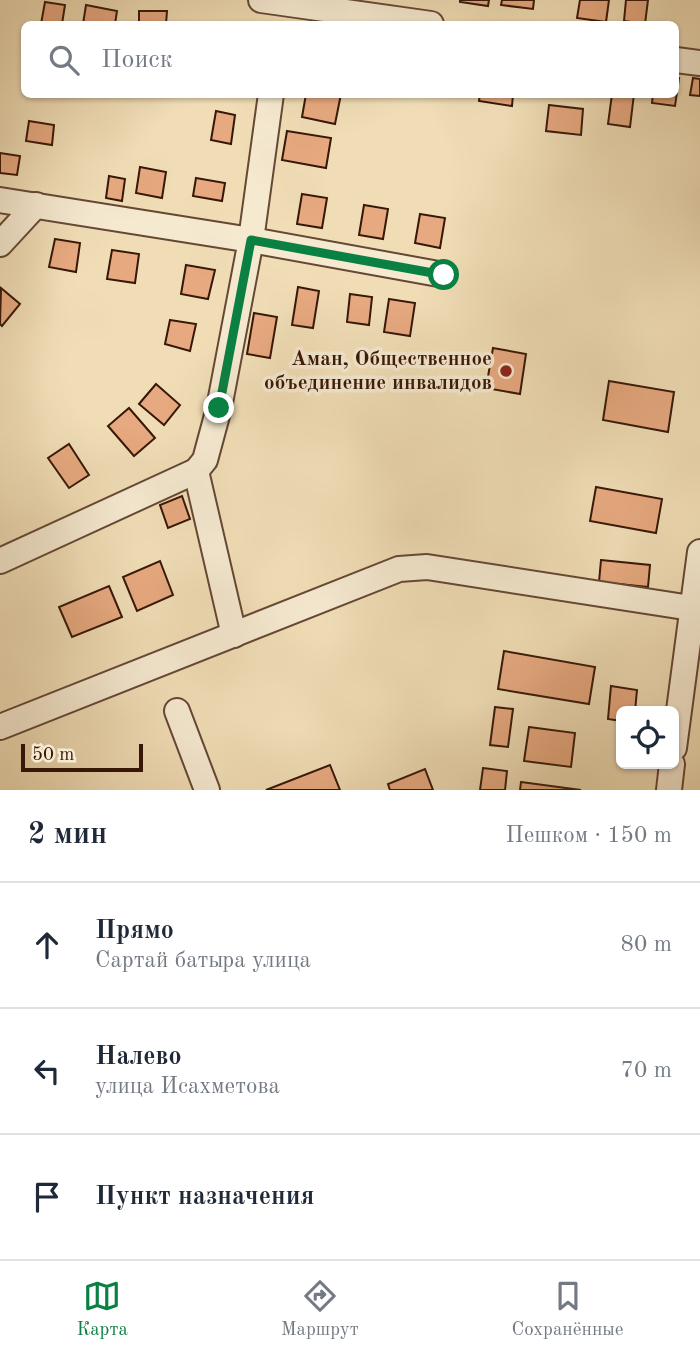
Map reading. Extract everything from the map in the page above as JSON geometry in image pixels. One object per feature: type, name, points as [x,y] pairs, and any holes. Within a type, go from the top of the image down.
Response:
[{"type":"street","points":[[277,7],[404,21]]},
{"type":"street","points":[[679,60],[700,63]]},
{"type":"street","points":[[0,561],[195,471],[205,460],[219,408],[251,240],[270,98]]},
{"type":"street","points":[[0,200],[251,240],[444,275]]},
{"type":"street","points":[[0,244],[36,205]]},
{"type":"street","points":[[195,471],[234,635]]},
{"type":"street","points":[[679,717],[694,623],[700,552]]},
{"type":"street","points":[[0,727],[399,569],[427,567],[694,623]]},
{"type":"street","points":[[177,711],[207,790]]},
{"type":"street","points":[[669,790],[671,769]]},
{"type":"building","points":[[460,0],[489,0],[488,6]]},
{"type":"building","points":[[502,0],[534,0],[533,9],[501,5]]},
{"type":"building","points":[[580,0],[609,0],[606,21],[577,18]]},
{"type":"building","points":[[626,0],[648,0],[645,21],[624,21]]},
{"type":"building","points":[[45,2],[65,5],[62,21],[42,21]]},
{"type":"building","points":[[86,5],[117,11],[115,21],[83,21]]},
{"type":"building","points":[[139,11],[167,11],[166,21],[139,21]]},
{"type":"building","points":[[693,78],[700,79],[700,96],[690,95]]},
{"type":"building","points":[[305,98],[340,98],[335,124],[302,117]]},
{"type":"building","points":[[479,98],[513,98],[512,106],[479,101]]},
{"type":"building","points":[[611,98],[634,98],[630,127],[608,124]]},
{"type":"building","points":[[653,98],[676,98],[675,106],[652,103]]},
{"type":"building","points":[[549,105],[583,109],[581,135],[546,131]]},
{"type":"building","points":[[216,111],[235,115],[231,144],[211,140]]},
{"type":"building","points":[[29,121],[54,125],[52,145],[26,141]]},
{"type":"building","points":[[287,131],[331,138],[326,168],[282,160]]},
{"type":"building","points":[[0,153],[20,156],[17,175],[0,173]]},
{"type":"building","points":[[140,167],[166,172],[162,198],[136,193]]},
{"type":"building","points":[[109,176],[125,179],[122,201],[106,198]]},
{"type":"building","points":[[196,178],[225,183],[222,201],[193,196]]},
{"type":"building","points":[[302,194],[327,198],[322,228],[297,224]]},
{"type":"building","points":[[364,205],[388,209],[383,239],[359,235]]},
{"type":"building","points":[[420,214],[445,218],[440,248],[415,243]]},
{"type":"building","points":[[55,239],[80,243],[76,272],[49,267]]},
{"type":"building","points":[[112,250],[139,254],[135,283],[107,279]]},
{"type":"building","points":[[186,265],[215,270],[208,299],[181,294]]},
{"type":"building","points":[[298,287],[319,291],[313,328],[292,325]]},
{"type":"building","points":[[1,288],[20,304],[2,326],[0,324]]},
{"type":"building","points":[[350,294],[372,297],[369,325],[347,322]]},
{"type":"building","points":[[389,299],[415,303],[410,336],[384,332]]},
{"type":"building","points":[[254,313],[277,317],[270,358],[247,354]]},
{"type":"building","points":[[170,320],[196,324],[190,351],[165,344]]},
{"type":"building","name":"Аман, Общественное объединение инвалидов","points":[[493,348],[526,354],[520,394],[486,388]]},
{"type":"building","points":[[609,381],[674,392],[668,432],[603,420]]},
{"type":"building","points":[[156,384],[180,405],[164,425],[139,404]]},
{"type":"building","points":[[129,408],[155,438],[134,456],[108,426]]},
{"type":"building","points":[[69,444],[89,475],[69,488],[48,458]]},
{"type":"building","points":[[596,487],[662,499],[656,533],[590,521]]},
{"type":"building","points":[[182,496],[190,519],[168,528],[160,505]]},
{"type":"building","points":[[601,560],[650,565],[648,587],[599,582]]},
{"type":"building","points":[[160,561],[173,595],[137,611],[123,577]]},
{"type":"building","points":[[109,586],[122,617],[72,637],[59,607]]},
{"type":"building","points":[[504,651],[595,667],[589,704],[498,689]]},
{"type":"building","points":[[611,686],[637,690],[635,706],[616,706],[616,720],[608,719]]},
{"type":"building","points":[[495,707],[513,709],[508,747],[490,745]]},
{"type":"building","points":[[529,727],[575,733],[571,767],[524,761]]},
{"type":"building","points":[[330,765],[340,790],[266,790]]},
{"type":"building","points":[[483,768],[507,771],[505,790],[480,790]]},
{"type":"building","points":[[425,769],[433,790],[390,790],[388,784]]},
{"type":"building","points":[[521,782],[581,790],[520,790]]},
{"type":"place","name":"Аман, Общественное объединение инвалидов","points":[[506,371]]},
{"type":"route","points":[[219,408],[251,240],[444,275]]}]
